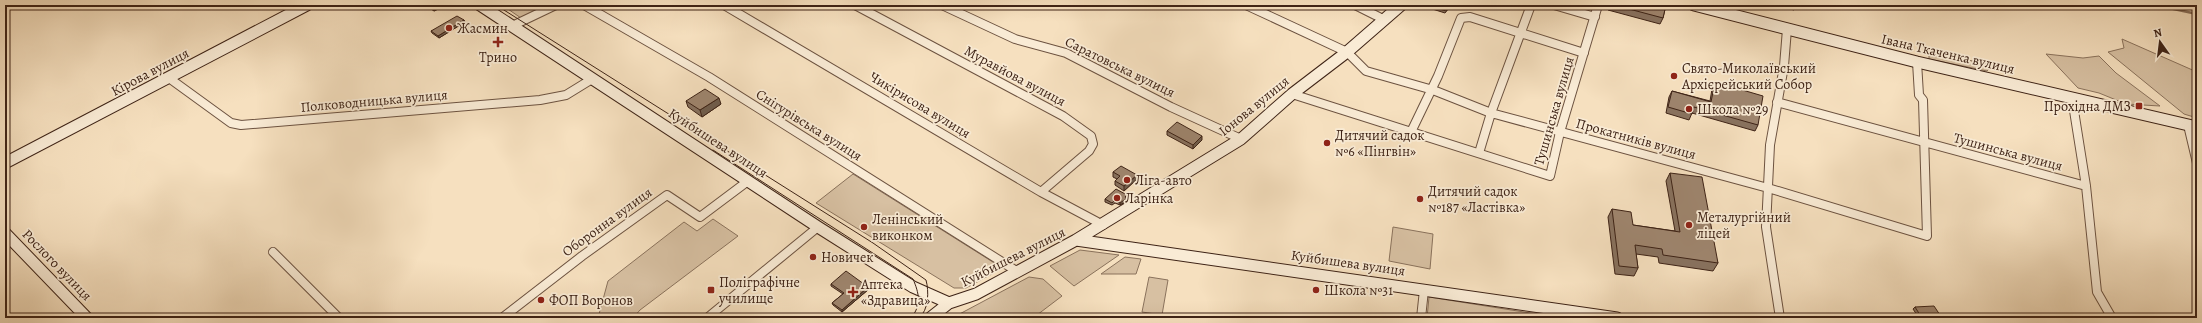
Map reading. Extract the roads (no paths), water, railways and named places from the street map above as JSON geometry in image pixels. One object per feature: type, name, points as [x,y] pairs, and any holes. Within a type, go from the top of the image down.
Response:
[{"type":"main road","name":"Кірова вулиця","points":[[5,163],[307,5]]},
{"type":"main road","name":"Куйбишева вулиця","points":[[480,5],[818,227],[913,286],[949,303],[976,294],[1076,240],[1617,318]]},
{"type":"main road","name":"Іонова вулиця","points":[[1076,240],[1103,225],[1241,139],[1292,94],[1386,20],[1401,5]]},
{"type":"main road","name":"Івана Ткаченка вулиця","points":[[1694,5],[1917,62],[2192,126]]},
{"type":"main road","name":"Рослого вулиця","points":[[5,233],[88,318]]},
{"type":"main road","points":[[930,318],[949,303]]},
{"type":"street","points":[[512,26],[556,5]]},
{"type":"street","name":"Снігурівська вулиця","points":[[584,5],[709,77],[1018,272]]},
{"type":"street","name":"Чикірисова вулиця","points":[[724,5],[1041,192],[1103,225]]},
{"type":"street","name":"Муравйова вулиця","points":[[855,5],[1063,116],[1091,136],[1093,144],[1089,151],[1041,192]]},
{"type":"street","name":"Саратовська вулиця","points":[[942,5],[1015,39],[1066,53],[1171,107],[1241,139]]},
{"type":"street","points":[[1246,5],[1347,52]]},
{"type":"street","points":[[1354,5],[1386,20]]},
{"type":"street","points":[[1292,94],[1479,154],[1491,113],[1531,5]]},
{"type":"street","points":[[1554,5],[1595,17]]},
{"type":"street","name":"Тушинська вулиця","points":[[1479,154],[1550,176],[1560,132],[1598,5]]},
{"type":"street","name":"Тушинська вулиця","points":[[1411,132],[1433,90],[1449,53],[1461,18],[1470,17],[1584,54]]},
{"type":"street","points":[[1780,318],[1766,227],[1770,145],[1784,66],[1787,29]]},
{"type":"street","name":"Прокатників вулиця","points":[[1347,52],[1366,71],[1433,90],[1491,113],[1768,188],[1927,236],[1924,143]]},
{"type":"street","points":[[1917,62],[1919,95],[1923,100],[1924,143]]},
{"type":"street","name":"Полководницька вулиця","points":[[169,78],[231,123],[241,125],[540,100],[566,96],[592,79]]},
{"type":"street","name":"Тушинська вулиця","points":[[2072,98],[2086,186],[2097,292],[2112,318]]},
{"type":"street","name":"Тушинська вулиця","points":[[1777,102],[2086,186]]},
{"type":"street","points":[[2192,126],[2197,163]]},
{"type":"street","name":"Оборонна вулиця","points":[[502,318],[582,256],[667,194],[700,217],[748,181]]},
{"type":"street","points":[[707,318],[818,227]]},
{"type":"street","points":[[273,252],[339,318]]},
{"type":"street","points":[[1421,318],[1424,290]]},
{"type":"waterway","points":[[2155,5],[2197,14]]},
{"type":"tram line","points":[[496,5],[873,243],[926,280],[928,289],[927,300],[925,310],[919,318]]},
{"type":"tram line","points":[[713,150],[913,279],[917,289],[918,304],[911,318]]},
{"type":"place","name":"Жасмин","points":[[449,28]]},
{"type":"place","name":"Трино","points":[[498,42]]},
{"type":"place","name":"Свято-Миколаївський Архієрейський Собор","points":[[1674,76]]},
{"type":"place","name":"Прохідна ДМЗ","points":[[2139,106]]},
{"type":"place","name":"Школа №29","points":[[1689,109]]},
{"type":"place","name":"Дитячий садок №6 «Пінгвін»","points":[[1327,143]]},
{"type":"place","name":"Ліга-авто","points":[[1127,180]]},
{"type":"place","name":"Ларінка","points":[[1117,198]]},
{"type":"place","name":"Дитячий садок №187 «Ластівка»","points":[[1420,199]]},
{"type":"place","name":"Металургійний ліцей","points":[[1689,225]]},
{"type":"place","name":"Ленінський виконком","points":[[864,227]]},
{"type":"place","name":"Новичек","points":[[813,257]]},
{"type":"place","name":"Поліграфічне училище","points":[[711,290]]},
{"type":"place","name":"Школа №31","points":[[1316,290]]},
{"type":"place","name":"Аптека «Здравица»","points":[[853,292]]},
{"type":"place","name":"ФОП Воронов","points":[[541,300]]}]
